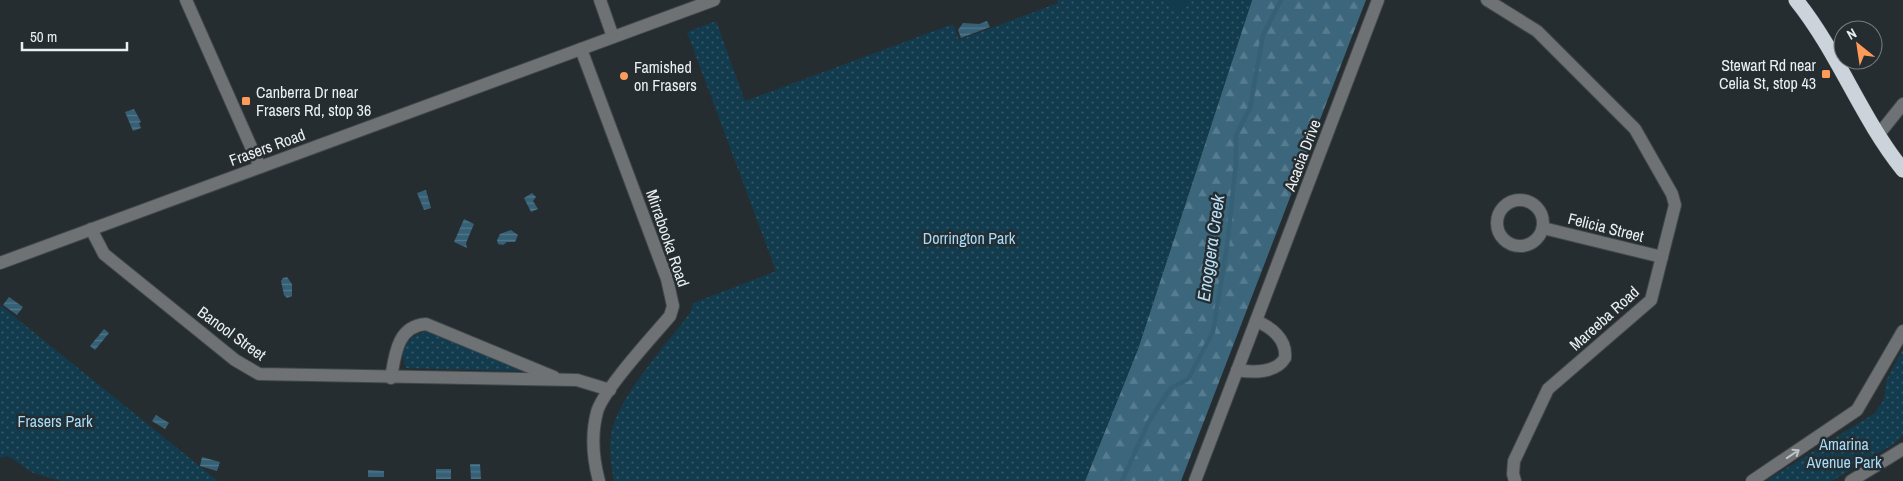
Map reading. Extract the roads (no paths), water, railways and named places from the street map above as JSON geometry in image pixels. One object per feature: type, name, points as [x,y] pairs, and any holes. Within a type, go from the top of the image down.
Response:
[{"type":"highway","points":[[1796,0],[1815,24],[1879,134],[1903,170]]},
{"type":"street","points":[[186,0],[260,167]]},
{"type":"street","points":[[600,0],[613,37]]},
{"type":"street","name":"Frasers Road","points":[[0,263],[714,0]]},
{"type":"street","name":"Acacia Drive","points":[[1195,481],[1378,0]]},
{"type":"street","name":"Mareeba Road","points":[[1487,0],[1537,31],[1635,129],[1674,200],[1675,211],[1652,296],[1648,303],[1548,389],[1514,461],[1513,474],[1515,481]]},
{"type":"street","name":"Mirrabooka Road","points":[[580,49],[667,279],[673,306],[670,316],[610,390],[597,410],[593,436],[596,467],[600,481]]},
{"type":"street","points":[[1879,134],[1903,104]]},
{"type":"street","name":"Felicia Street","points":[[1543,228],[1662,257]]},
{"type":"street","name":"Banool Street","points":[[91,229],[104,254],[235,360],[254,372],[272,376],[561,380],[590,382],[610,390]]},
{"type":"street","points":[[1238,370],[1267,370],[1285,358],[1284,348],[1278,336],[1269,327],[1256,321]]},
{"type":"street","name":"Banool Street","points":[[391,378],[401,338],[415,326],[426,324],[561,380]]},
{"type":"street","points":[[1752,481],[1857,410],[1902,335]]},
{"type":"street","points":[[1850,481],[1902,450]]},
{"type":"waterway","name":"Enoggera Creek","points":[[1122,481],[1148,423],[1170,389],[1188,379],[1213,332],[1227,246],[1236,163],[1236,135],[1250,108],[1263,35],[1281,0]]},
{"type":"place","name":"Stewart Rd near Celia St, stop 43","points":[[1826,74]]},
{"type":"place","name":"Famished on Frasers","points":[[624,76]]},
{"type":"place","name":"Canberra Dr near Frasers Rd, stop 36","points":[[246,101]]},
{"type":"park label","name":"Dorrington Park","points":[[969,238]]},
{"type":"park label","name":"Frasers Park","points":[[55,421]]},
{"type":"park label","name":"Amarina Avenue Park","points":[[1844,453]]}]
